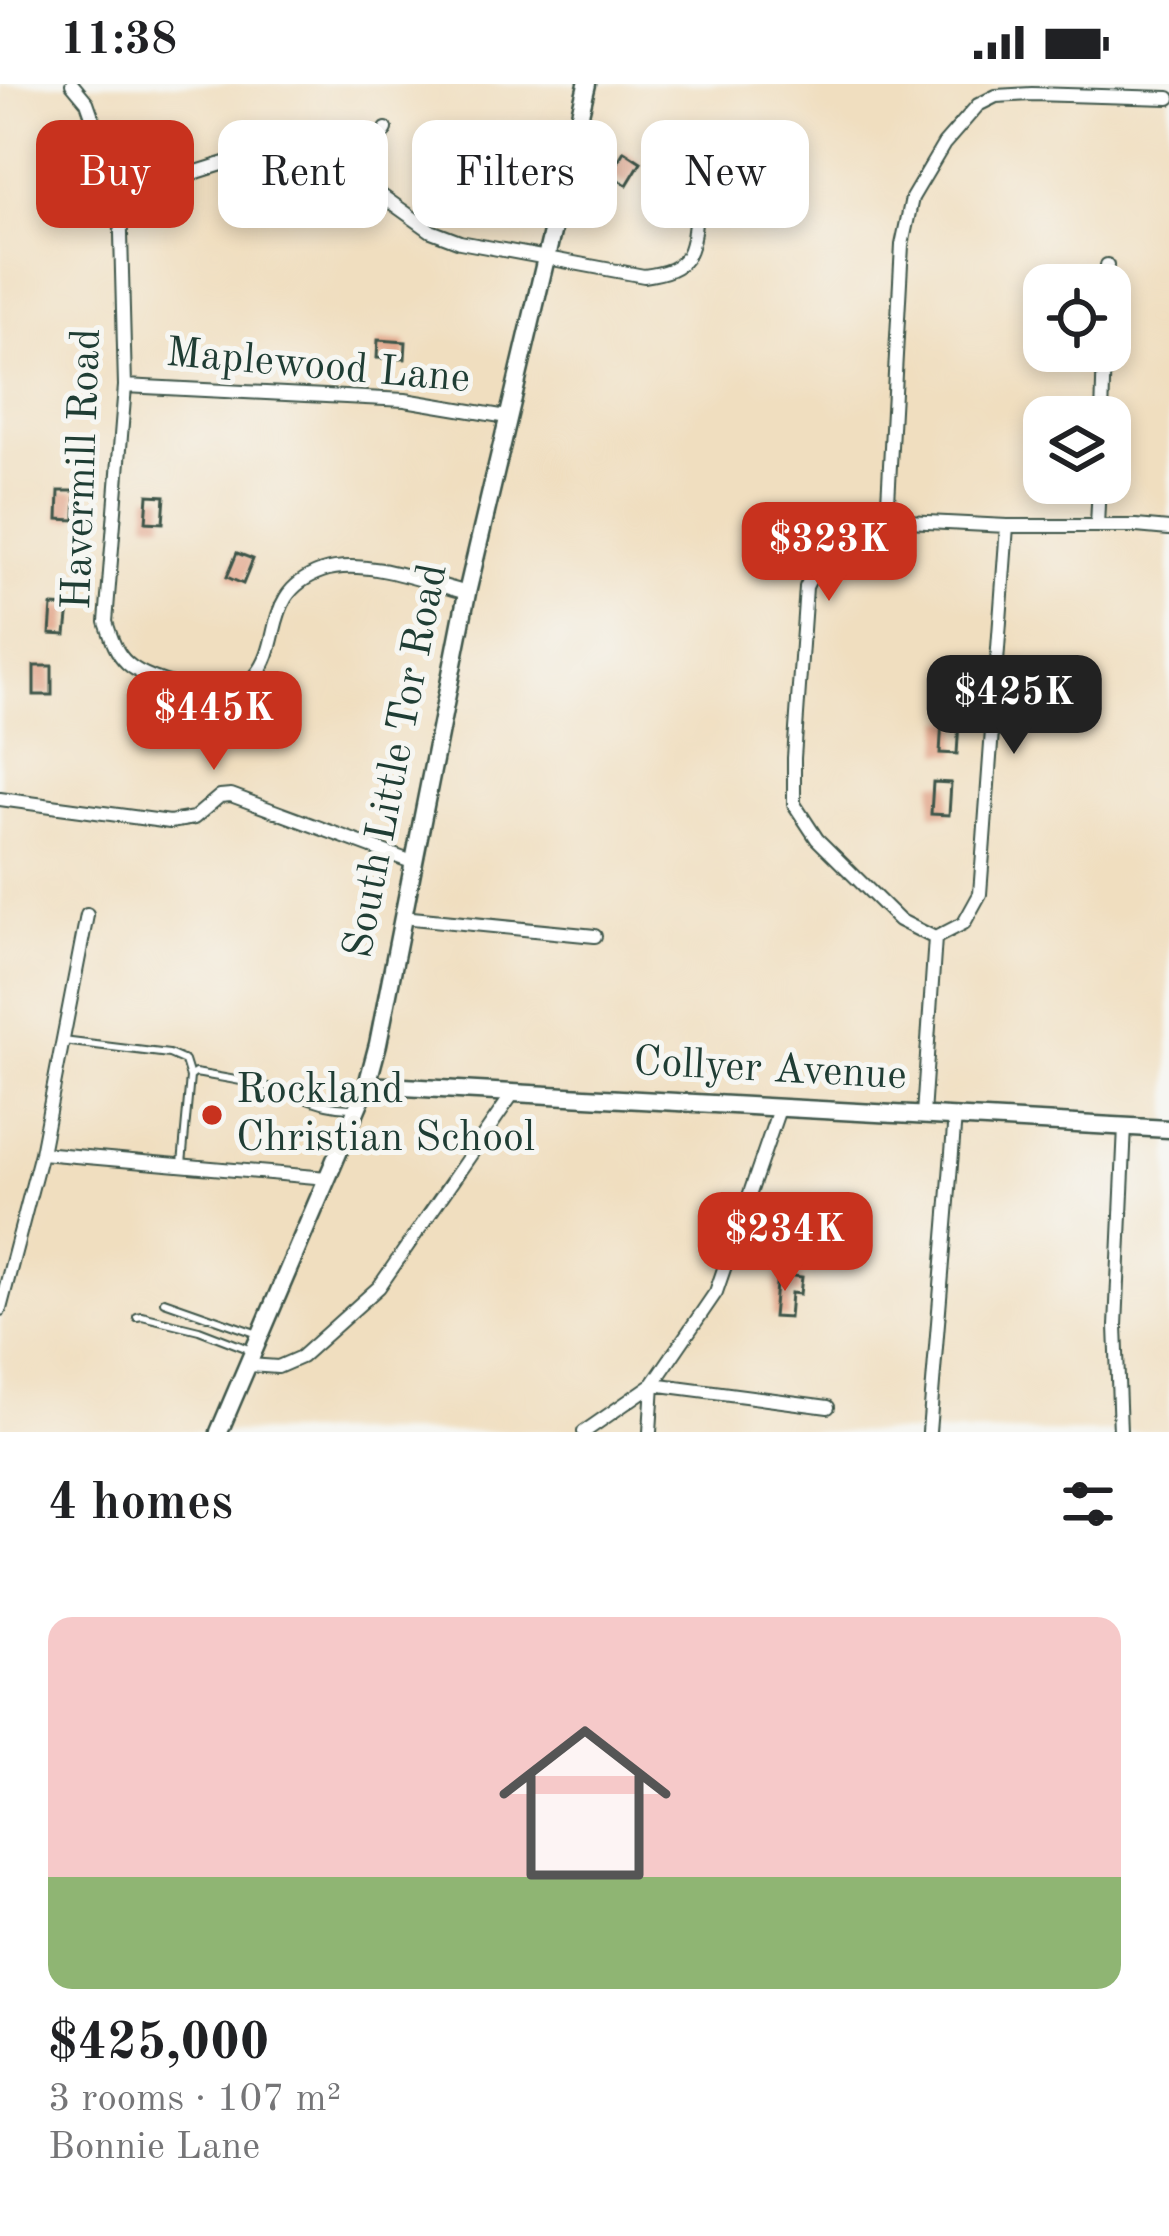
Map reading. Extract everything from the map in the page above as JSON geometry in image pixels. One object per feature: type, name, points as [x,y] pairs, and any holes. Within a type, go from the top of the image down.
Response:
[{"type":"street","name":"Havermill Road","points":[[72,84],[87,102],[93,120]]},
{"type":"street","name":"South Little Tor Road","points":[[219,1432],[367,1085],[467,593],[587,84]]},
{"type":"street","points":[[887,520],[902,245],[912,198],[944,144],[978,105],[996,96],[1169,98]]},
{"type":"street","points":[[388,201],[430,231],[460,242],[644,276],[682,266],[693,247],[695,228]]},
{"type":"street","name":"Havermill Road","points":[[121,228],[125,386],[106,622],[112,643],[125,661],[142,674],[176,685],[238,687],[254,679],[265,659],[285,599],[301,582],[322,571],[349,566],[379,570],[467,593]]},
{"type":"street","name":"Maplewood Lane","points":[[125,386],[405,400],[507,417]]},
{"type":"street","points":[[1097,526],[1098,504]]},
{"type":"street","points":[[935,938],[899,920],[818,839],[794,804],[806,587],[821,556],[849,530],[887,520],[1169,529]]},
{"type":"street","points":[[935,938],[964,923],[980,894],[1007,526]]},
{"type":"street","points":[[0,799],[170,823],[194,818],[220,796],[231,795],[412,862]]},
{"type":"street","points":[[0,1309],[41,1153],[87,915]]},
{"type":"street","points":[[402,917],[595,936]]},
{"type":"street","points":[[923,1114],[935,938]]},
{"type":"street","name":"Collyer Avenue","points":[[367,1085],[1169,1129]]},
{"type":"street","points":[[255,1350],[278,1367],[301,1357],[379,1287],[514,1092]]},
{"type":"street","points":[[584,1432],[653,1384],[716,1292],[779,1109]]},
{"type":"street","points":[[929,1432],[955,1116]]},
{"type":"street","points":[[1120,1432],[1117,1325],[1125,1126]]},
{"type":"street","points":[[41,1153],[327,1178]]},
{"type":"street","points":[[653,1384],[827,1407]]},
{"type":"street","points":[[650,1432],[653,1384]]},
{"type":"lane","points":[[63,1041],[169,1054],[185,1061],[190,1077],[182,1165]]},
{"type":"lane","points":[[190,1077],[195,1073],[261,1085],[317,1104],[357,1108]]},
{"type":"lane","points":[[164,1301],[255,1350]]},
{"type":"lane","points":[[136,1317],[199,1330],[255,1350]]},
{"type":"building","points":[[624,151],[641,162],[627,185],[617,179],[617,163]]},
{"type":"building","points":[[378,340],[406,342],[405,359],[377,358]]},
{"type":"building","points":[[59,491],[76,491],[75,520],[58,519]]},
{"type":"building","points":[[148,495],[165,496],[163,523],[146,522]]},
{"type":"building","points":[[237,553],[253,559],[243,584],[227,577]]},
{"type":"building","points":[[52,606],[69,607],[66,635],[50,634]]},
{"type":"building","points":[[34,666],[52,666],[52,695],[34,695]]},
{"type":"building","points":[[942,720],[959,722],[957,754],[940,753]]},
{"type":"building","points":[[933,782],[951,783],[949,815],[931,814]]},
{"type":"building","points":[[777,1274],[802,1277],[800,1294],[791,1293],[789,1318],[773,1317]]},
{"type":"place","name":"Rockland Christian School","points":[[212,1115]]}]
